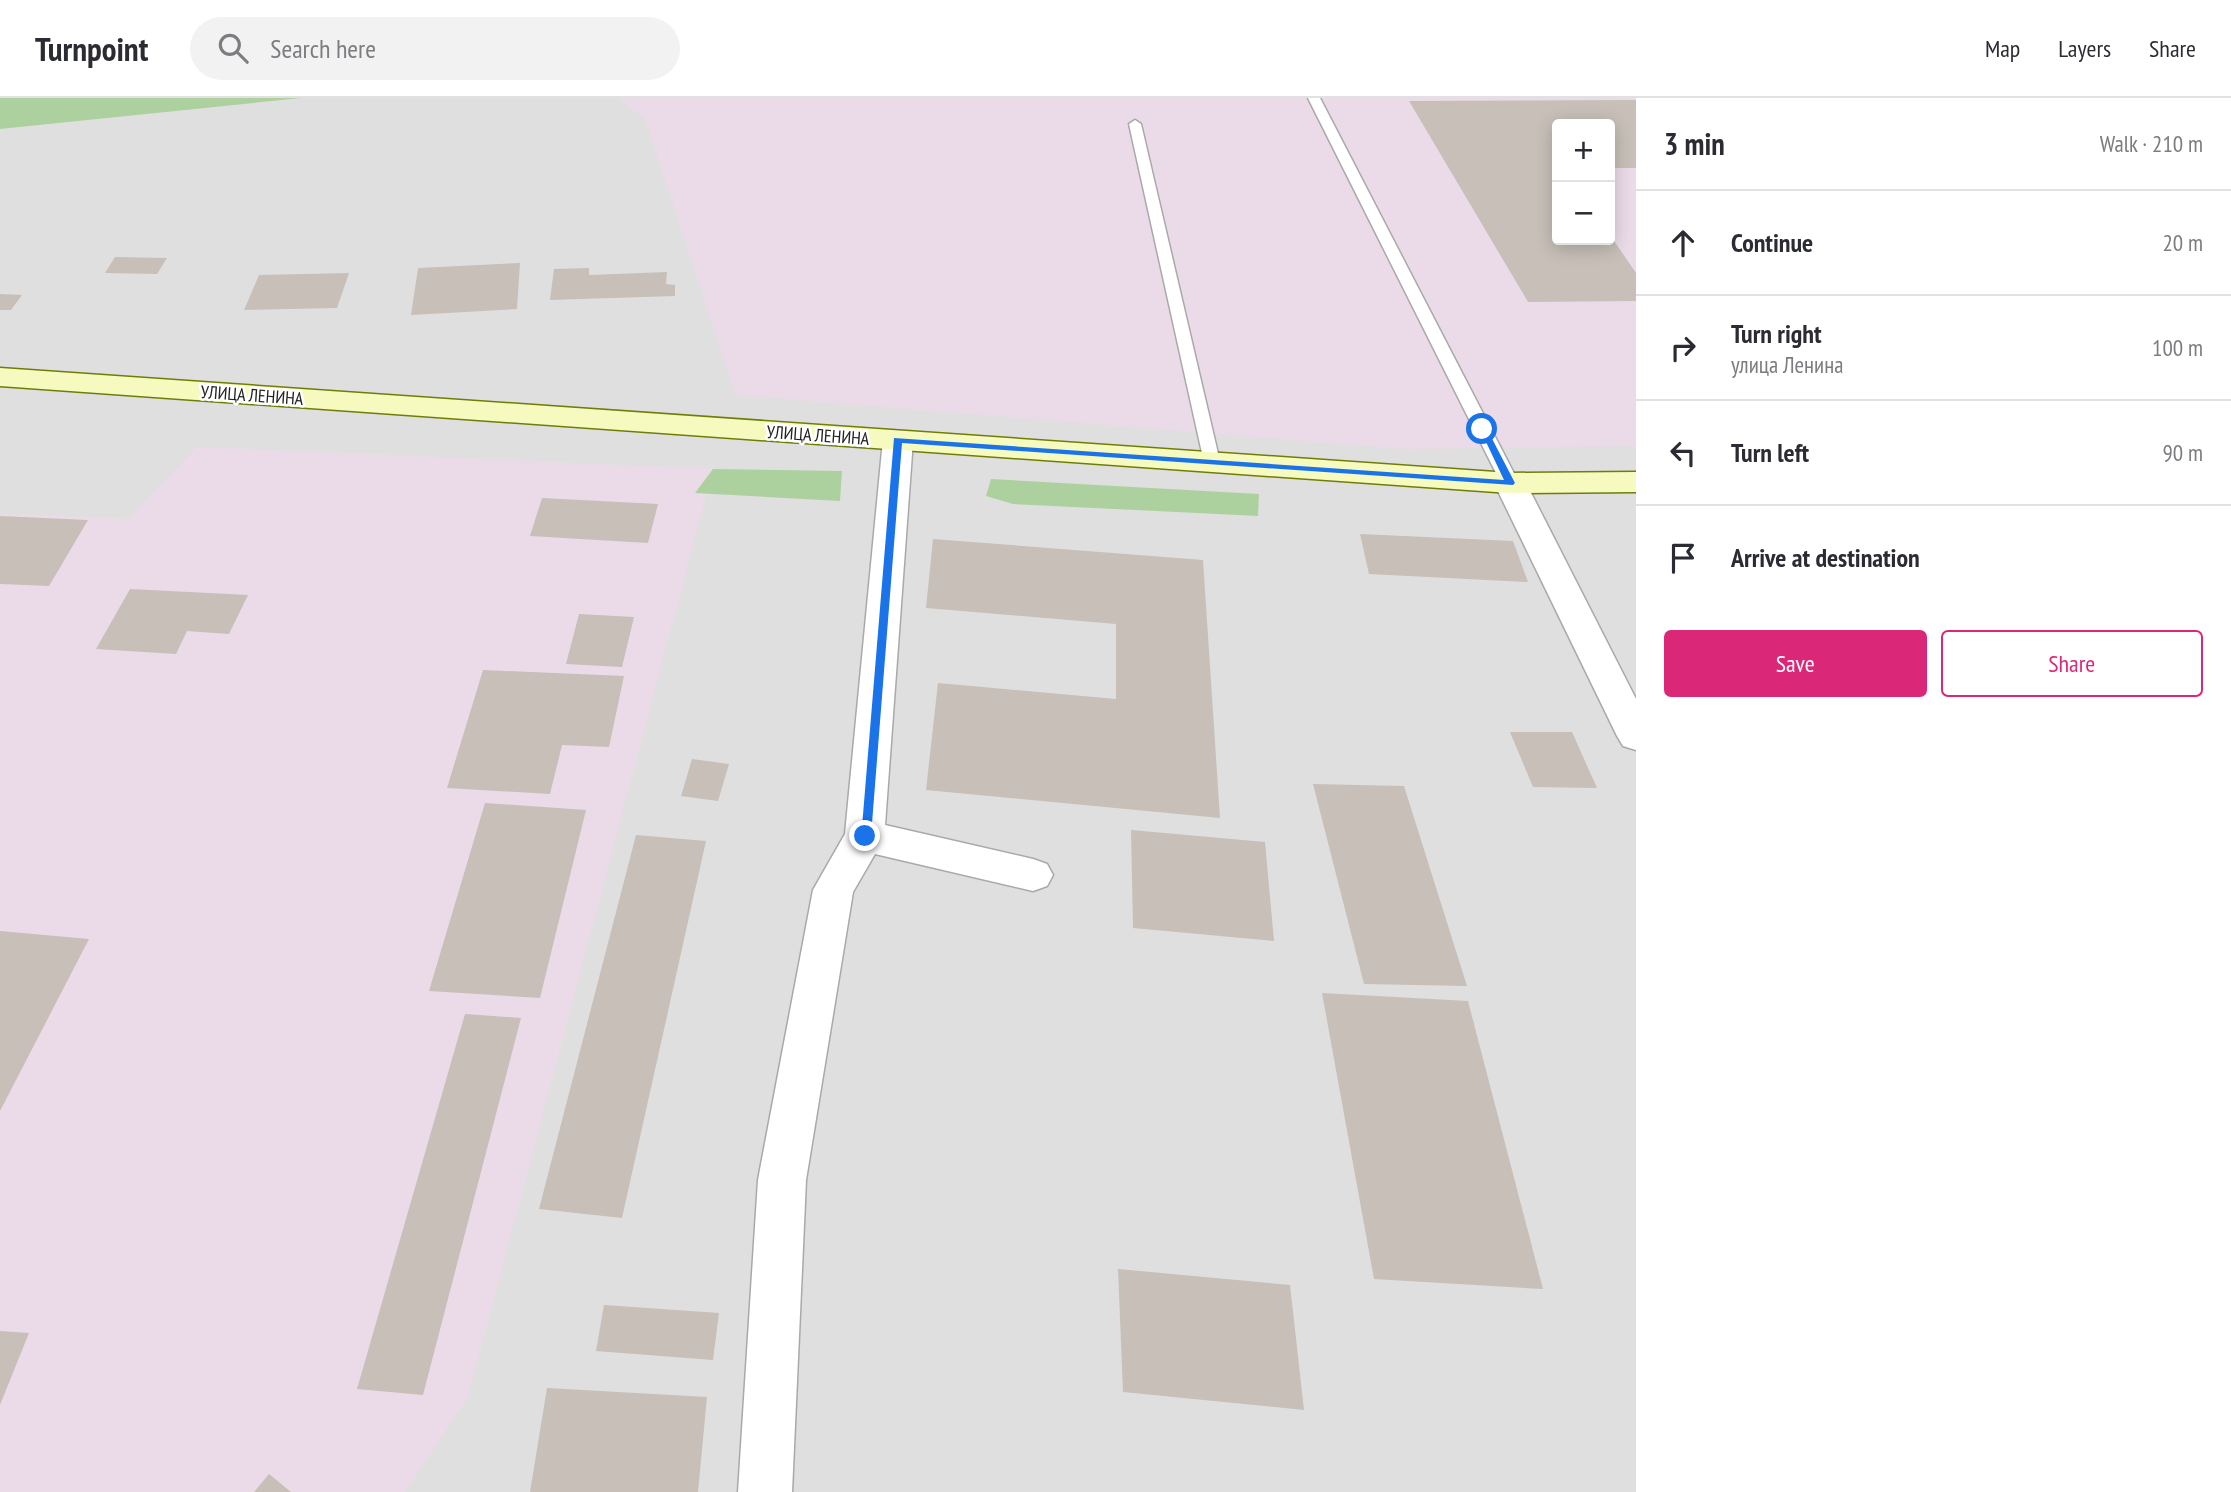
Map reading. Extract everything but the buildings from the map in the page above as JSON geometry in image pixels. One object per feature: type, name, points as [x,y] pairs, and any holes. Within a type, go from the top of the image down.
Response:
[{"type":"street","name":"УЛИЦА ЛЕНИНА","points":[[0,377],[1510,483],[1636,482]]},
{"type":"street","points":[[765,1492],[782,1180],[833,890],[865,836],[898,440]]},
{"type":"street","points":[[1510,483],[1636,736]]},
{"type":"street","points":[[865,836],[1032,875]]},
{"type":"lane","points":[[1314,98],[1510,483]]},
{"type":"lane","points":[[1135,124],[1212,463]]},
{"type":"shaded area","points":[[0,98],[1636,98],[1636,1492],[0,1492]]},
{"type":"shaded area","points":[[619,98],[1636,98],[1636,446],[1406,449],[736,395],[645,119]]},
{"type":"shaded area","points":[[197,447],[713,469],[468,1397],[405,1492],[0,1492],[0,514],[128,519]]},
{"type":"green space","points":[[0,98],[301,98],[0,129]]},
{"type":"green space","points":[[713,469],[842,471],[840,501],[695,493]]},
{"type":"green space","points":[[991,479],[1259,494],[1258,516],[1013,504],[986,496]]},
{"type":"route","points":[[865,836],[898,440],[1510,483],[1482,429]]}]
